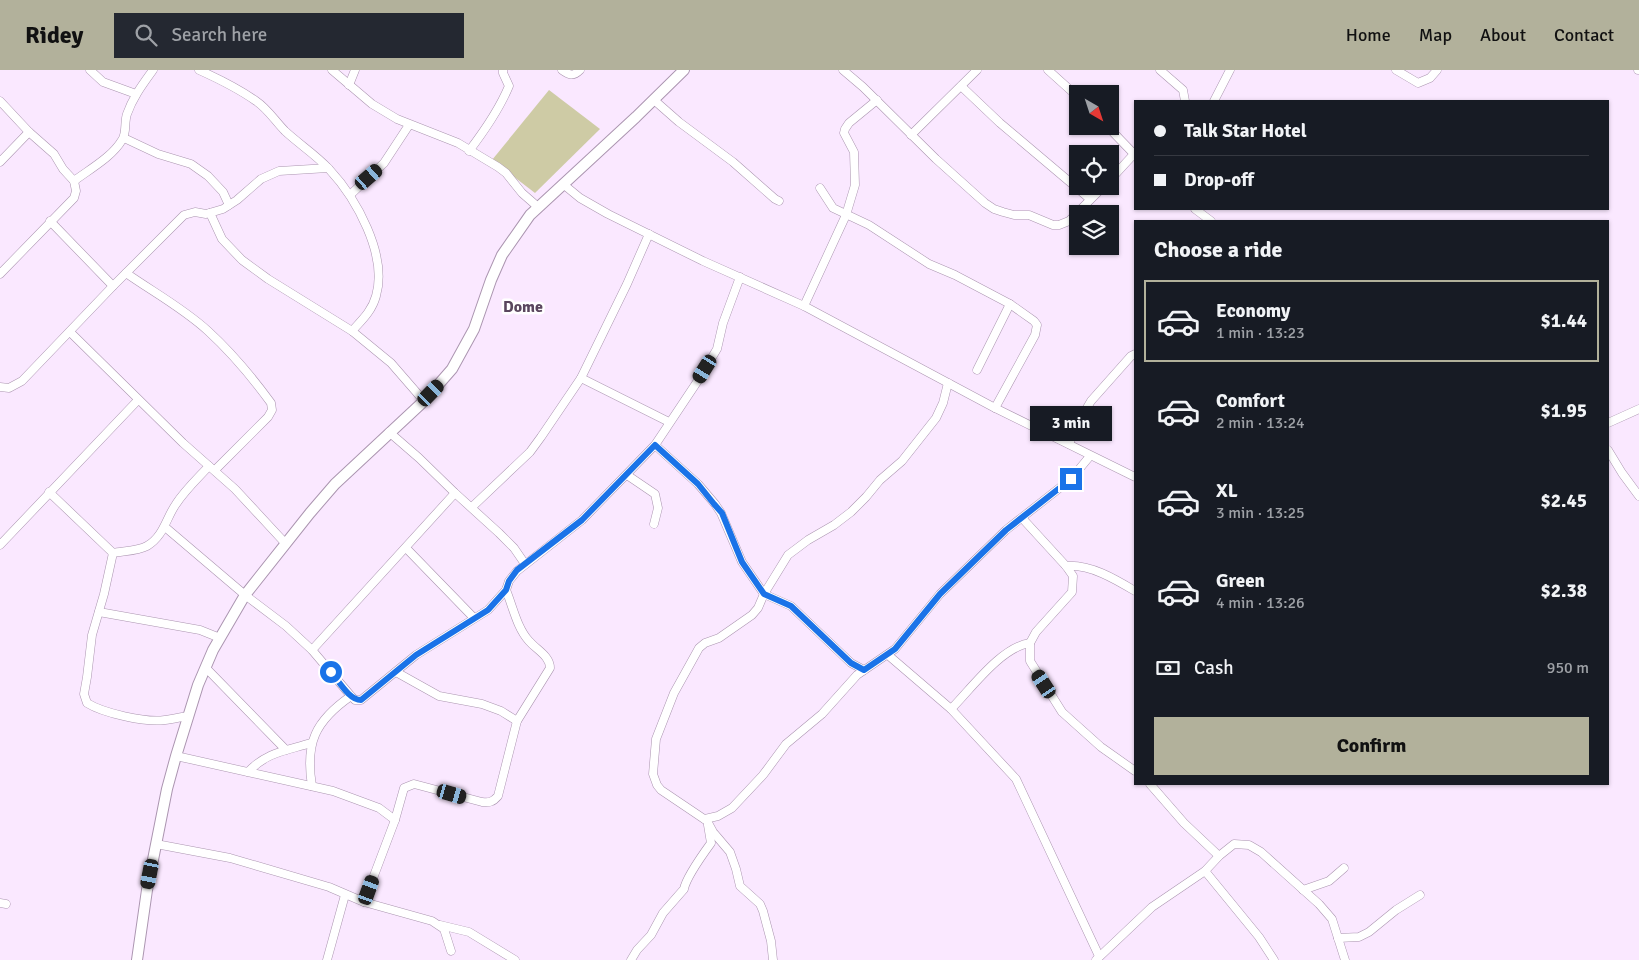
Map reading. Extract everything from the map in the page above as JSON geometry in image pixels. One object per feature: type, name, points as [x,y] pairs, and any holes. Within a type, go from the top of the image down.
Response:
[{"type":"street","points":[[90,70],[103,82],[136,94]]},
{"type":"street","points":[[74,181],[103,160],[124,138],[126,115],[136,94],[154,70]]},
{"type":"street","points":[[200,70],[257,102],[284,130],[328,168],[350,195],[372,242],[377,256],[378,268],[376,295],[371,310],[352,331]]},
{"type":"street","points":[[332,70],[372,104],[410,125],[458,143],[506,173],[522,193],[538,207]]},
{"type":"street","points":[[349,85],[355,70]]},
{"type":"street","points":[[469,151],[500,107],[509,86],[503,70]]},
{"type":"street","points":[[562,70],[572,75],[580,70]]},
{"type":"street","points":[[137,960],[147,890],[167,789],[176,756],[198,685],[220,638],[245,594],[335,484],[424,400],[452,369],[466,346],[477,321],[502,255],[523,224],[538,207],[684,70]]},
{"type":"street","points":[[843,70],[877,100],[911,135],[985,203],[994,209],[1014,215],[1028,215],[1053,225],[1059,225],[1069,221],[1095,195]]},
{"type":"street","points":[[911,135],[977,70]]},
{"type":"street","points":[[1048,70],[1069,89]]},
{"type":"street","points":[[1160,70],[1183,90],[1184,100]]},
{"type":"street","points":[[1215,100],[1230,70]]},
{"type":"street","points":[[1396,70],[1418,83],[1430,78],[1437,70]]},
{"type":"street","points":[[961,86],[1000,123],[1090,200]]},
{"type":"street","points":[[654,100],[679,122],[732,162],[774,199],[779,201]]},
{"type":"street","points":[[804,306],[846,216],[855,185],[854,152],[844,133],[845,129],[849,123],[877,100]]},
{"type":"street","points":[[0,101],[54,154],[63,169],[74,181],[76,191],[74,198],[0,274]]},
{"type":"street","points":[[350,195],[384,163],[410,125]]},
{"type":"street","points":[[0,162],[30,132]]},
{"type":"street","points":[[1116,135],[1134,154],[1119,170]]},
{"type":"street","points":[[124,138],[158,154],[190,164],[208,176],[223,192],[229,204]]},
{"type":"street","points":[[0,387],[9,388],[22,381],[184,215],[195,212],[206,214],[229,204],[270,174],[294,169],[328,168]]},
{"type":"street","points":[[563,184],[580,198],[649,234],[703,261],[804,306],[995,408],[1134,477]]},
{"type":"street","points":[[820,188],[829,205],[846,216],[869,225],[929,264],[955,275],[1010,304],[1034,320],[1037,330],[995,408]]},
{"type":"street","points":[[1196,210],[1210,220]]},
{"type":"street","points":[[210,213],[222,239],[242,260],[268,279],[352,331],[391,364],[424,400]]},
{"type":"street","points":[[50,222],[113,286]]},
{"type":"street","points":[[472,507],[530,452],[581,378],[649,234]]},
{"type":"street","points":[[48,492],[113,553],[145,547],[165,527],[175,505],[268,417],[272,410],[271,403],[237,361],[207,330],[176,306],[126,273]]},
{"type":"street","points":[[165,527],[286,626],[312,650],[355,700],[361,700],[416,655],[488,610],[506,590],[509,581],[517,570],[582,520],[655,445],[699,379],[716,349],[723,323],[740,278]]},
{"type":"street","points":[[977,370],[1010,304]]},
{"type":"street","points":[[70,332],[183,443],[235,489],[286,544]]},
{"type":"street","points":[[1069,444],[1075,428],[1091,401],[1134,355]]},
{"type":"street","points":[[581,378],[669,422]]},
{"type":"street","points":[[773,960],[764,911],[760,904],[740,886],[730,852],[713,832],[706,820],[657,785],[653,774],[656,739],[674,693],[700,648],[705,643],[719,638],[752,616],[788,555],[851,512],[880,480],[906,457],[936,418],[943,403],[948,383]]},
{"type":"street","points":[[0,545],[48,492],[138,400]]},
{"type":"street","points":[[1609,423],[1639,409]]},
{"type":"street","points":[[389,432],[472,507],[514,548],[525,564]]},
{"type":"street","points":[[655,445],[698,484],[722,513],[742,562],[764,594],[791,606],[851,663],[864,670]]},
{"type":"street","points":[[1609,452],[1639,496]]},
{"type":"street","points":[[706,820],[732,808],[763,775],[786,744],[822,714],[864,670],[888,655],[940,594],[1006,530],[1071,479],[1090,456]]},
{"type":"street","points":[[626,475],[655,494],[658,508],[654,524]]},
{"type":"street","points":[[312,650],[455,493]]},
{"type":"street","points":[[1022,518],[1073,576],[1072,592],[1036,632],[1030,643],[1030,661],[1062,712],[1101,747],[1134,770]]},
{"type":"street","points":[[406,548],[474,618]]},
{"type":"street","points":[[113,553],[92,635],[84,694],[87,703],[104,711],[133,718],[163,721],[189,716]]},
{"type":"street","points":[[1066,566],[1075,565],[1101,573],[1134,590]]},
{"type":"street","points":[[364,902],[395,820],[404,788],[414,784],[489,803],[498,796],[517,722],[547,676],[550,668],[548,660],[529,642],[520,630],[506,590]]},
{"type":"street","points":[[99,612],[200,630],[220,638]]},
{"type":"street","points":[[951,709],[979,678],[1000,659],[1022,644],[1030,643]]},
{"type":"street","points":[[888,655],[951,709],[1016,778],[1097,958],[1152,907],[1205,871],[1234,844],[1249,845],[1262,852],[1332,919],[1345,960]]},
{"type":"street","points":[[206,668],[286,750]]},
{"type":"street","points":[[396,672],[439,696],[482,704],[501,711],[517,722]]},
{"type":"street","points":[[312,786],[309,768],[311,743],[332,709],[351,696]]},
{"type":"street","points":[[248,772],[257,762],[271,754],[311,743]]},
{"type":"street","points":[[176,756],[333,791],[379,808],[395,820]]},
{"type":"street","points":[[1151,785],[1184,823],[1219,856]]},
{"type":"street","points":[[631,960],[637,950],[651,935],[663,913],[684,889],[698,860],[711,844],[706,820]]},
{"type":"street","points":[[156,844],[230,858],[329,887],[364,902],[469,932],[515,960]]},
{"type":"street","points":[[1303,890],[1329,880],[1344,868]]},
{"type":"street","points":[[1205,871],[1259,937],[1274,960]]},
{"type":"street","points":[[327,960],[345,895]]},
{"type":"street","points":[[1338,938],[1359,937],[1369,932],[1396,910],[1420,895]]},
{"type":"street","points":[[440,925],[447,933],[451,951]]},
{"type":"shaded area","points":[[549,90],[600,129],[535,193],[492,160]]},
{"type":"district","name":"Dome","points":[[523,306]]},
{"type":"route","points":[[331,672],[355,700],[361,700],[416,655],[488,610],[506,590],[509,581],[517,570],[582,520],[655,445],[698,484],[722,513],[733,544],[742,562],[764,594],[791,606],[851,663],[864,670],[895,649],[940,594],[1006,530],[1071,479]]}]
